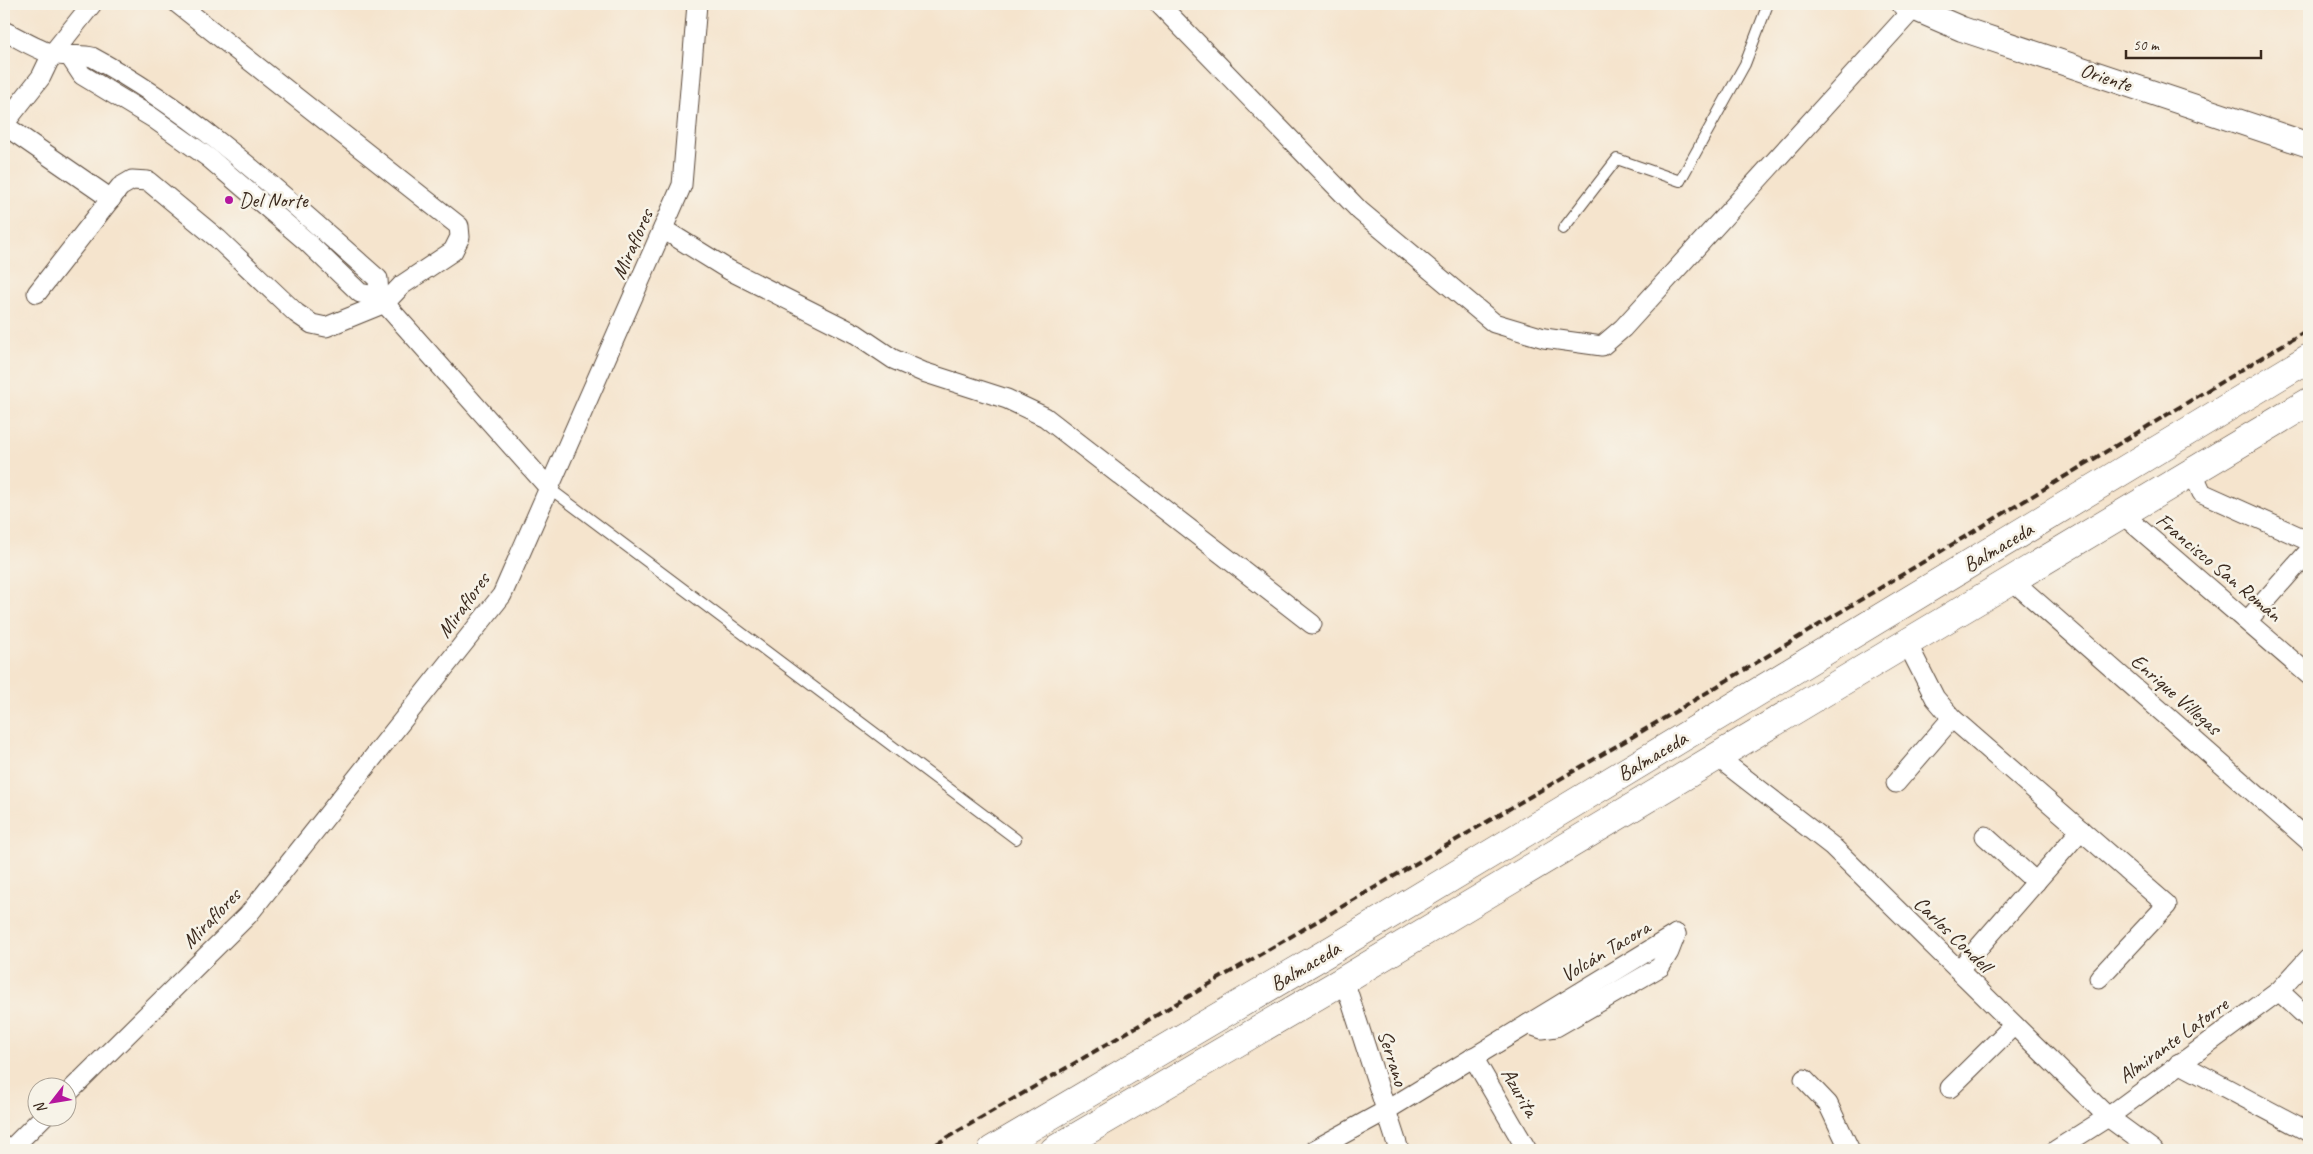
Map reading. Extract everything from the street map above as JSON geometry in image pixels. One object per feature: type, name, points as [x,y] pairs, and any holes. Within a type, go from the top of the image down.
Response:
[{"type":"main road","name":"Balmaceda","points":[[992,1150],[1334,948],[2309,358]]},
{"type":"main road","name":"Balmaceda","points":[[1054,1150],[1344,980],[2309,402]]},
{"type":"street","points":[[92,4],[61,56],[41,76],[4,125],[110,199]]},
{"type":"street","points":[[37,293],[110,199],[126,182],[132,180],[148,181],[218,239],[296,313],[312,324],[326,327],[382,300],[453,251],[460,237],[459,226],[178,4]]},
{"type":"street","name":"Miraflores","points":[[78,1083],[248,915],[502,595],[682,185],[697,4]]},
{"type":"street","points":[[1159,4],[1360,211],[1494,323],[1544,338],[1602,346],[1624,328],[1909,6]]},
{"type":"street","name":"Oriente","points":[[1909,6],[1962,29],[2309,145]]},
{"type":"street","points":[[4,31],[61,56],[82,75],[153,118],[209,158],[306,242],[360,292],[382,300],[549,488]]},
{"type":"street","points":[[663,228],[729,270],[856,334],[893,360],[923,372],[1007,399],[1045,417],[1312,624]]},
{"type":"street","points":[[2193,473],[2202,493],[2309,541]]},
{"type":"street","name":"Francisco San Román","points":[[2121,513],[2248,620],[2309,675]]},
{"type":"street","points":[[2248,620],[2309,552]]},
{"type":"street","name":"Enrique Villegas","points":[[2013,581],[2309,841]]},
{"type":"street","points":[[1907,643],[1935,698],[1952,718],[2167,905],[2099,978]]},
{"type":"street","points":[[1896,783],[1952,718]]},
{"type":"street","name":"Carlos Condell","points":[[1716,756],[1832,846],[2108,1117],[2153,1150]]},
{"type":"street","points":[[1959,970],[2081,830]]},
{"type":"street","points":[[1985,836],[2036,882]]},
{"type":"street","name":"Volcán Tacora","points":[[1314,1150],[1387,1110],[1473,1058],[1528,1024],[1618,969],[1676,934],[1669,952],[1660,966],[1556,1027],[1542,1029],[1528,1024]]},
{"type":"street","name":"Almirante Latorre","points":[[2056,1150],[2108,1117],[2279,991],[2309,958]]},
{"type":"street","name":"Serrano","points":[[1344,980],[1399,1150]]},
{"type":"street","points":[[2279,991],[2309,1019]]},
{"type":"street","points":[[1950,1088],[2014,1025]]},
{"type":"street","name":"Azurita","points":[[1473,1058],[1527,1150]]},
{"type":"street","points":[[2179,1063],[2309,1132]]},
{"type":"street","points":[[1804,1080],[1828,1104],[1850,1150]]},
{"type":"street","points":[[10,1150],[34,1126]]},
{"type":"lane","points":[[1563,229],[1617,159],[1680,181],[1745,64],[1768,4]]},
{"type":"lane","points":[[549,488],[1016,839]]},
{"type":"railway","points":[[926,1150],[1673,713],[2309,329]]},
{"type":"place","name":"Del Norte","points":[[229,200]]}]
